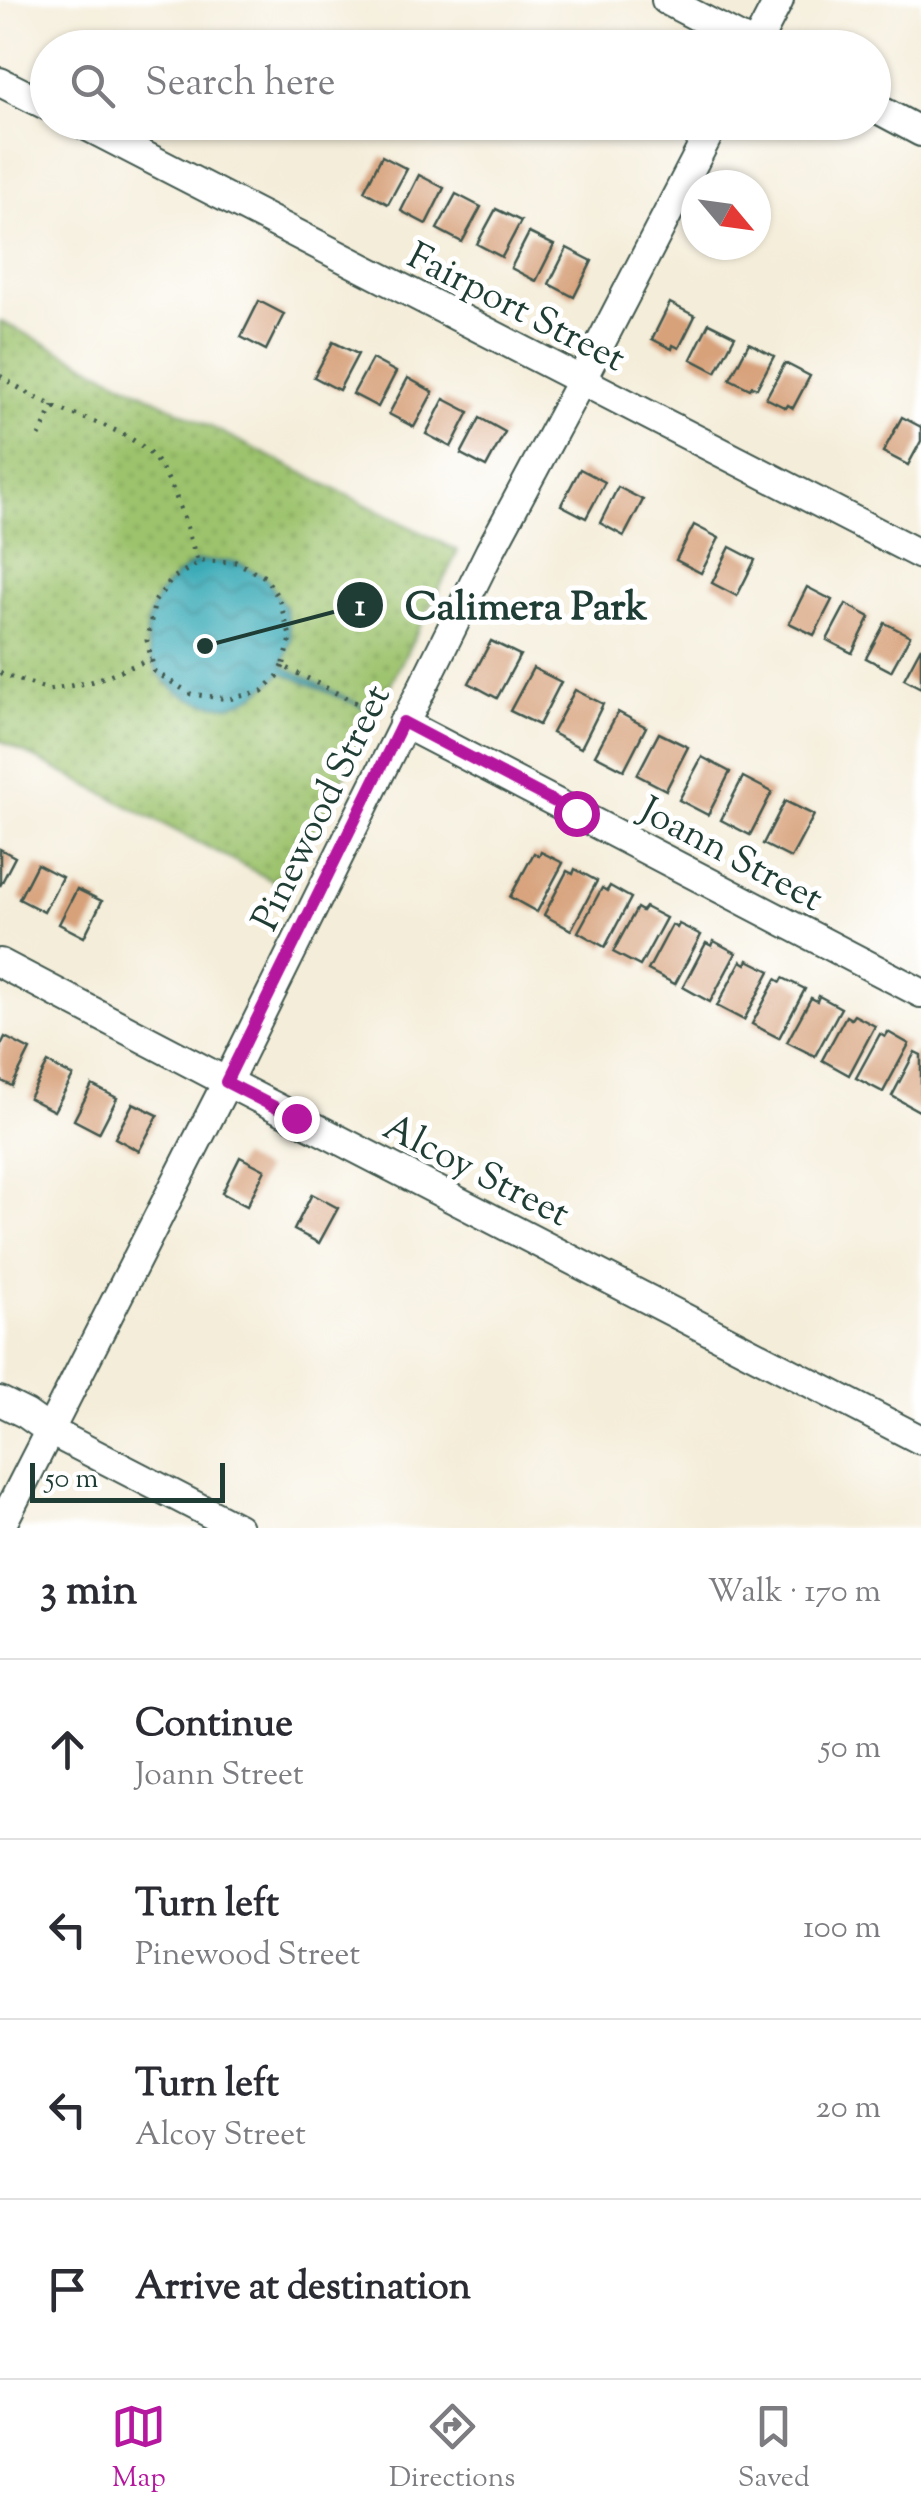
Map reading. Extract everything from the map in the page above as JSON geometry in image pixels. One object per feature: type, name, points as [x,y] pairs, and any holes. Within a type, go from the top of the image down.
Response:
[{"type":"street","points":[[666,0],[723,30]]},
{"type":"street","points":[[764,30],[779,0]]},
{"type":"street","points":[[0,82],[30,97]]},
{"type":"street","points":[[891,116],[921,132]]},
{"type":"street","name":"Fairport Street","points":[[114,140],[921,555]]},
{"type":"street","name":"Pinewood Street","points":[[0,1528],[226,1082],[392,719],[490,551],[706,140]]},
{"type":"street","name":"Joann Street","points":[[392,719],[921,994]]},
{"type":"street","name":"Alcoy Street","points":[[0,963],[921,1440]]},
{"type":"street","points":[[0,1401],[238,1528]]},
{"type":"path","points":[[0,376],[54,406],[125,436],[154,458],[182,511],[198,563]]},
{"type":"path","points":[[39,436],[54,406]]},
{"type":"path","points":[[236,562],[265,578],[280,599],[291,640],[283,666],[262,691],[230,699],[191,694],[154,670],[146,640],[155,601],[173,578],[198,563],[236,562]]},
{"type":"path","points":[[0,673],[48,690],[92,682],[151,659]]},
{"type":"path","points":[[283,666],[392,719]]},
{"type":"green space","points":[[0,321],[458,551],[287,888],[0,740]]},
{"type":"water","points":[[196,561],[236,562],[265,577],[285,607],[291,639],[283,666],[381,715],[282,672],[259,692],[228,706],[191,698],[176,690],[163,679],[148,649],[149,616],[161,593]]},
{"type":"building","points":[[382,156],[407,169],[388,204],[364,191]]},
{"type":"building","points":[[419,175],[444,188],[426,224],[401,211]]},
{"type":"building","points":[[456,194],[481,207],[462,242],[437,229]]},
{"type":"building","points":[[496,209],[521,221],[502,257],[477,244]]},
{"type":"building","points":[[529,233],[554,245],[536,281],[511,268]]},
{"type":"building","points":[[567,248],[592,261],[574,297],[549,284]]},
{"type":"building","points":[[259,301],[284,314],[266,350],[241,337]]},
{"type":"building","points":[[670,303],[695,316],[679,348],[673,345],[672,349],[652,339]]},
{"type":"building","points":[[709,323],[735,336],[716,372],[691,359]]},
{"type":"building","points":[[333,342],[358,354],[339,390],[314,377]]},
{"type":"building","points":[[749,343],[774,356],[757,388],[750,389],[730,379]]},
{"type":"building","points":[[372,359],[396,372],[378,407],[353,394]]},
{"type":"building","points":[[785,363],[810,376],[793,408],[766,398]]},
{"type":"building","points":[[408,378],[433,392],[414,427],[389,414]]},
{"type":"building","points":[[444,399],[469,412],[451,447],[426,434]]},
{"type":"building","points":[[902,417],[921,427],[921,441],[908,465],[883,452]]},
{"type":"building","points":[[480,418],[505,432],[486,467],[461,454]]},
{"type":"building","points":[[580,469],[605,482],[586,518],[561,505]]},
{"type":"building","points":[[618,487],[643,500],[624,536],[600,523]]},
{"type":"building","points":[[694,525],[719,538],[701,573],[676,560]]},
{"type":"building","points":[[730,547],[755,560],[737,596],[712,583]]},
{"type":"building","points":[[807,587],[832,600],[814,635],[789,623]]},
{"type":"building","points":[[846,604],[870,617],[852,653],[827,640]]},
{"type":"building","points":[[885,623],[910,636],[891,671],[866,658]]},
{"type":"building","points":[[491,641],[520,655],[497,698],[469,683]]},
{"type":"building","points":[[921,647],[921,688],[904,679]]},
{"type":"building","points":[[533,668],[561,682],[539,725],[510,711]]},
{"type":"building","points":[[575,690],[603,704],[581,748],[552,733]]},
{"type":"building","points":[[618,712],[646,727],[624,770],[595,755]]},
{"type":"building","points":[[659,733],[688,747],[666,790],[637,775]]},
{"type":"building","points":[[702,757],[730,772],[708,815],[679,800]]},
{"type":"building","points":[[743,777],[772,792],[750,835],[721,820]]},
{"type":"building","points":[[785,801],[814,815],[791,858],[763,844]]},
{"type":"building","points":[[0,849],[15,857],[0,886]]},
{"type":"building","points":[[541,852],[563,863],[537,912],[510,897],[534,853],[539,856]]},
{"type":"building","points":[[37,864],[62,877],[44,912],[19,899]]},
{"type":"building","points":[[575,869],[597,881],[571,930],[544,915],[567,871],[573,874]]},
{"type":"building","points":[[610,886],[631,898],[605,947],[578,932],[602,888],[607,891]]},
{"type":"building","points":[[77,889],[102,901],[84,937],[59,924]]},
{"type":"building","points":[[645,907],[666,918],[640,966],[613,952],[637,908],[642,911]]},
{"type":"building","points":[[679,924],[701,935],[675,984],[648,970],[672,925],[677,928]]},
{"type":"building","points":[[714,941],[736,953],[710,1002],[683,987],[706,943],[712,946]]},
{"type":"building","points":[[748,960],[770,971],[744,1020],[717,1006],[741,961],[746,964]]},
{"type":"building","points":[[783,978],[805,989],[779,1038],[752,1024],[776,979],[781,982]]},
{"type":"building","points":[[819,996],[841,1008],[815,1056],[787,1042],[811,998],[817,1001]]},
{"type":"building","points":[[854,1015],[875,1026],[849,1075],[822,1060],[846,1016],[851,1019]]},
{"type":"building","points":[[888,1032],[909,1044],[883,1092],[856,1078],[880,1034],[885,1037]]},
{"type":"building","points":[[5,1037],[30,1050],[12,1086],[0,1080],[0,1047]]},
{"type":"building","points":[[915,1052],[921,1055],[919,1111],[892,1096]]},
{"type":"building","points":[[48,1063],[73,1076],[54,1111],[29,1098]]},
{"type":"building","points":[[92,1085],[117,1098],[99,1133],[74,1120]]},
{"type":"building","points":[[133,1103],[158,1115],[139,1151],[115,1138]]},
{"type":"building","points":[[240,1157],[265,1170],[247,1206],[222,1193]]},
{"type":"building","points":[[312,1194],[338,1208],[319,1243],[294,1230]]},
{"type":"place","name":"Calimera Park","points":[[205,646]]},
{"type":"route","points":[[296,1118],[226,1082],[403,722],[576,813]]}]
